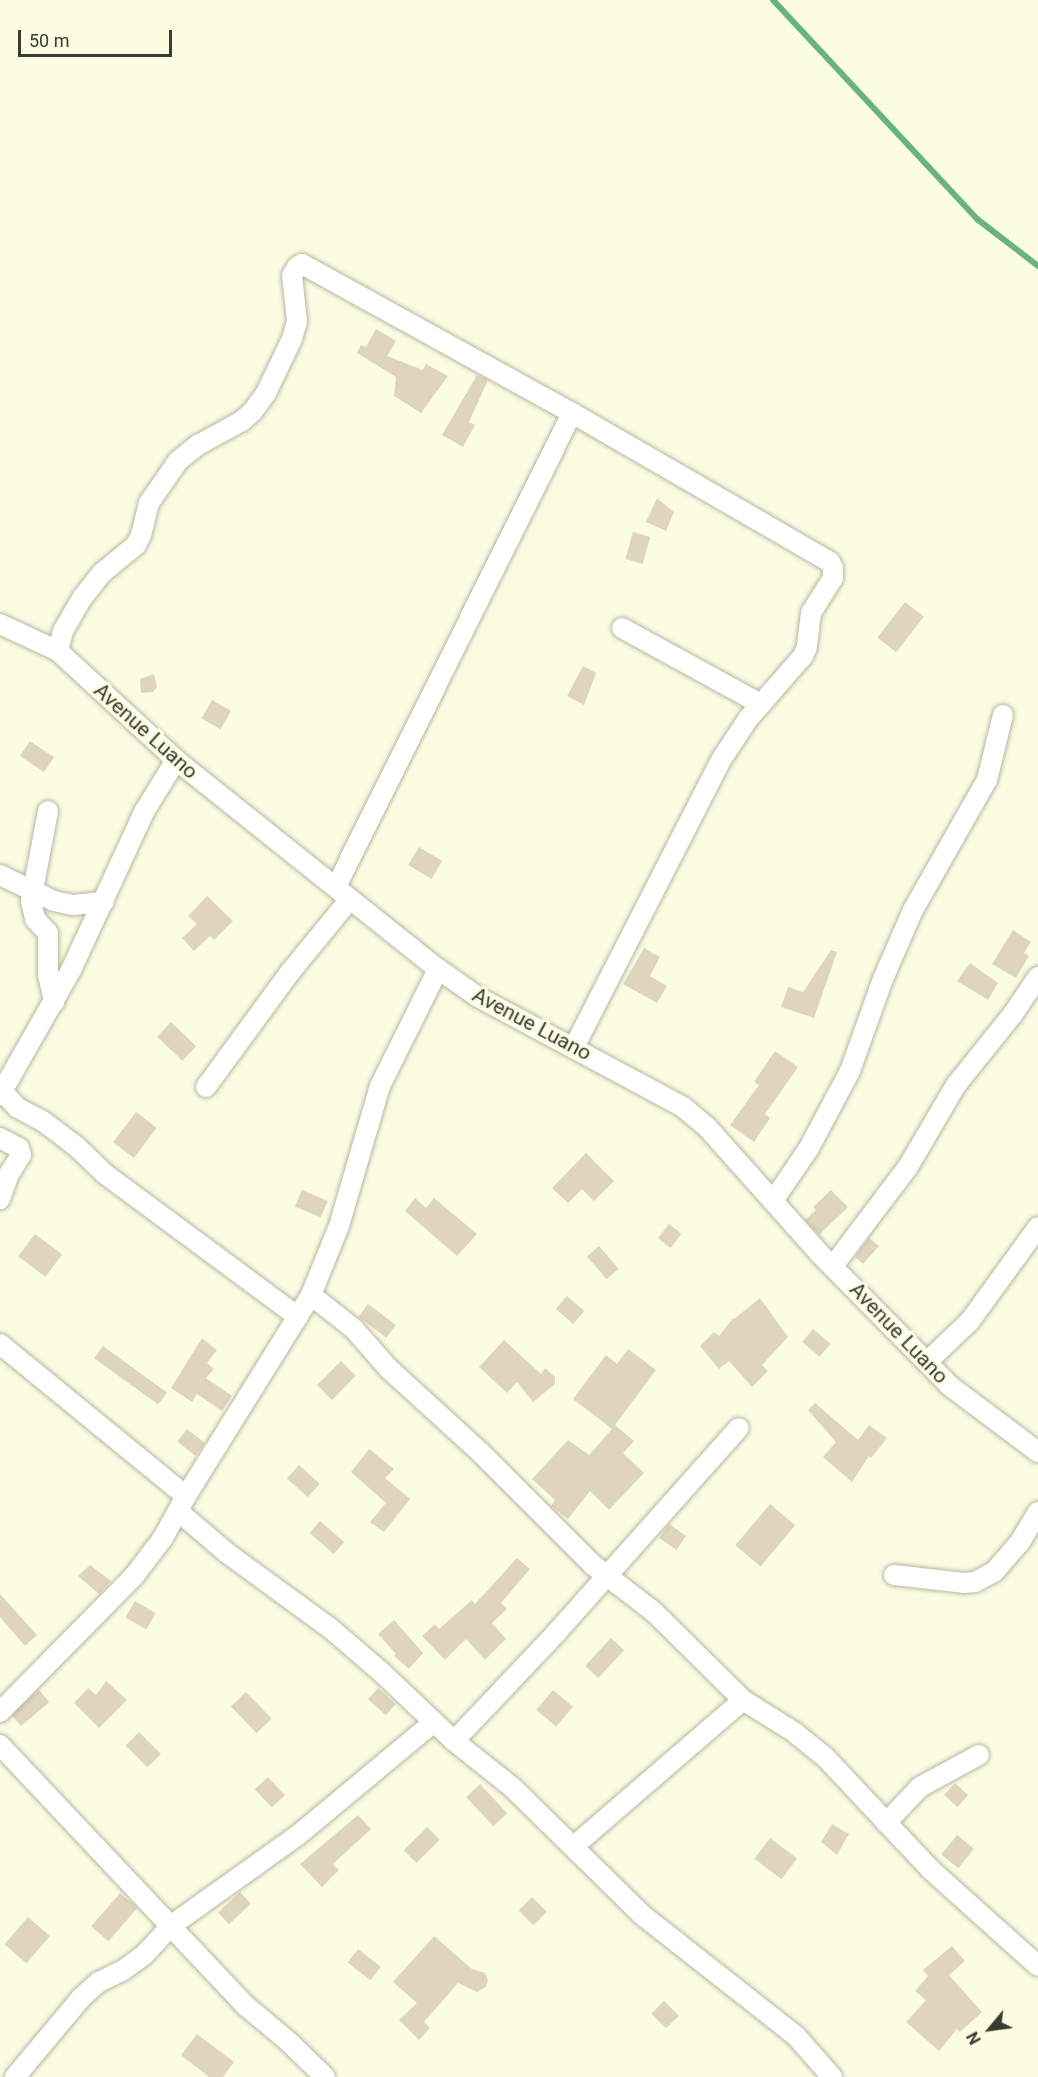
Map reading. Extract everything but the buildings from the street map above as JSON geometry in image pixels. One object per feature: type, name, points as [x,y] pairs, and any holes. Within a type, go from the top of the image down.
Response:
[{"type":"street","points":[[58,651],[66,624],[83,597],[102,573],[135,545],[141,535],[149,503],[178,461],[198,445],[242,422],[266,393],[285,356],[297,321],[292,276],[302,264],[572,413],[830,562],[833,578],[812,613],[807,647],[793,668],[748,719],[721,760],[574,1047]]},
{"type":"street","points":[[206,1087],[291,971],[343,893],[572,413]]},
{"type":"street","name":"Avenue Luano","points":[[0,624],[58,651],[176,760],[438,969],[478,997],[683,1107],[706,1126],[833,1266],[950,1386],[1038,1452]]},
{"type":"street","points":[[622,628],[761,704]]},
{"type":"street","points":[[773,1201],[809,1148],[850,1071],[883,979],[913,910],[987,780],[1003,715]]},
{"type":"street","points":[[176,760],[144,812],[104,902],[54,1002],[1,1092],[18,1108],[44,1122],[77,1147],[105,1174],[298,1317]]},
{"type":"street","points":[[48,811],[33,889],[32,911],[35,919],[48,933],[48,975],[54,1002]]},
{"type":"street","points":[[0,874],[54,901],[73,905],[104,902]]},
{"type":"street","points":[[0,1712],[134,1576],[163,1538],[311,1295],[339,1226],[380,1086],[438,969]]},
{"type":"street","points":[[833,1266],[908,1167],[956,1085],[1013,1014],[1038,977]]},
{"type":"street","points":[[0,1138],[19,1148],[21,1155],[9,1174],[0,1199]]},
{"type":"street","points":[[927,1362],[970,1321],[1038,1227]]},
{"type":"street","points":[[311,1295],[354,1329],[388,1368],[448,1421],[607,1576],[654,1612],[743,1700],[794,1731],[825,1757],[930,1869],[1038,1966]]},
{"type":"street","points":[[0,1344],[183,1504],[227,1553],[330,1628],[454,1741],[513,1788],[641,1914],[796,2036],[832,2077]]},
{"type":"street","points":[[454,1741],[607,1576],[739,1428]]},
{"type":"street","points":[[894,1575],[964,1583],[975,1582],[994,1572],[1020,1542],[1038,1512]]},
{"type":"street","points":[[574,1846],[743,1700]]},
{"type":"street","points":[[15,2077],[81,1998],[99,1982],[122,1971],[144,1955],[172,1925],[297,1836],[434,1722]]},
{"type":"street","points":[[0,1746],[172,1925],[246,2006],[290,2042],[325,2077]]},
{"type":"street","points":[[886,1822],[920,1787],[979,1755]]},
{"type":"waterway","points":[[773,0],[977,219],[1038,266]]}]
